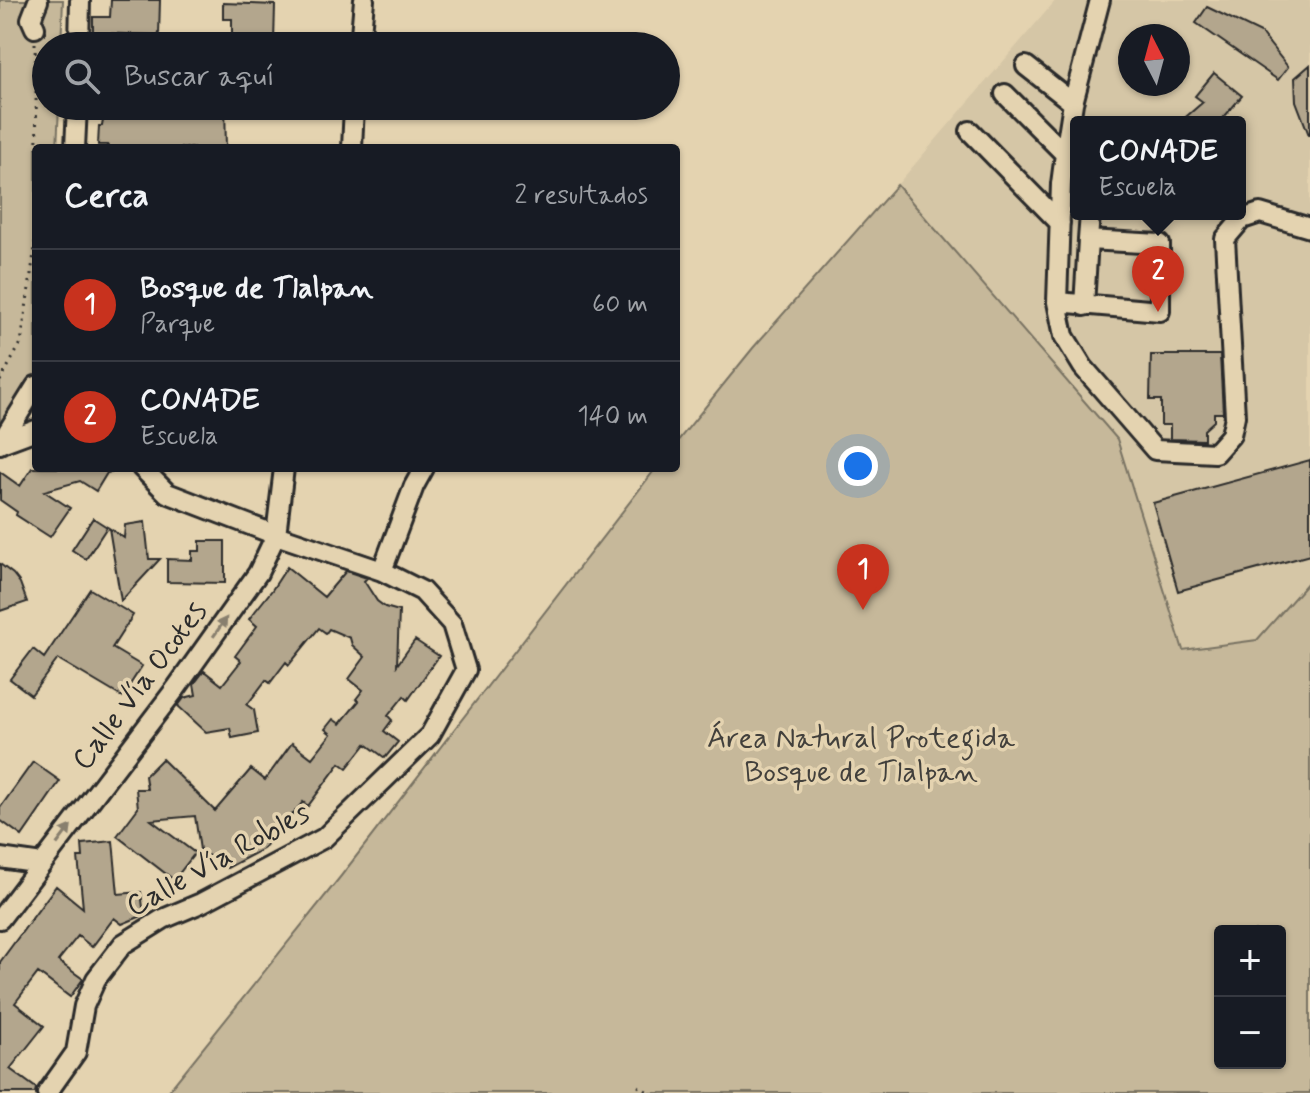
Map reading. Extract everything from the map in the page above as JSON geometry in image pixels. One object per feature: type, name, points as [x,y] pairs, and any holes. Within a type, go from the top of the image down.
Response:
[{"type":"street","points":[[35,28],[38,0]]},
{"type":"street","points":[[79,32],[80,0]]},
{"type":"street","points":[[361,32],[364,0]]},
{"type":"street","points":[[1071,116],[1100,0]]},
{"type":"street","points":[[1026,66],[1073,103]]},
{"type":"street","points":[[1005,94],[1065,154]]},
{"type":"street","points":[[76,144],[77,120]]},
{"type":"street","points":[[352,144],[353,120]]},
{"type":"street","points":[[1070,122],[1065,154],[1069,186],[1060,223],[1057,302],[1064,336],[1083,367],[1155,450],[1215,453],[1231,435],[1235,416],[1225,239],[1241,220]]},
{"type":"street","points":[[970,131],[1060,223]]},
{"type":"street","points":[[1246,218],[1260,213],[1310,228]]},
{"type":"street","points":[[1084,306],[1090,220]]},
{"type":"street","points":[[1057,302],[1160,311],[1160,244],[1088,240]]},
{"type":"street","points":[[0,444],[32,392]]},
{"type":"street","points":[[0,444],[32,432]]},
{"type":"street","name":"Calle Vía Robles","points":[[47,1093],[76,1052],[84,1006],[96,979],[123,944],[163,919],[239,884],[324,838],[430,735],[466,670],[452,624],[422,591],[382,571],[167,493],[146,472]]},
{"type":"street","name":"Calle Vía Ocotes","points":[[2,913],[186,675],[258,573],[276,535],[284,472]]},
{"type":"street","points":[[382,571],[422,472]]},
{"type":"street","points":[[0,858],[42,864]]},
{"type":"path","points":[[35,28],[35,32]]},
{"type":"path","points":[[37,120],[37,144]]},
{"type":"path","points":[[0,381],[21,343],[32,268]]},
{"type":"path","points":[[638,1086],[650,1093]]},
{"type":"shaded area","points":[[1056,0],[1310,0],[1310,580],[1257,641],[1183,650],[1117,439],[897,185]]},
{"type":"green space","points":[[0,0],[63,0],[62,32],[32,32],[32,120],[58,120],[57,144],[32,144],[32,385],[0,437]]},
{"type":"green space","name":"Área Natural Protegida Bosque de Tlalpan","points":[[897,185],[1117,439],[1183,650],[1257,640],[1310,580],[1310,1093],[167,1093],[341,876],[653,472],[680,472],[680,438],[753,348]]},
{"type":"building","points":[[111,0],[160,0],[159,32],[93,32],[93,17],[110,17]]},
{"type":"building","points":[[223,3],[275,5],[274,32],[232,32],[232,19],[223,19]]},
{"type":"building","points":[[1207,7],[1261,33],[1288,67],[1278,80],[1196,23]]},
{"type":"building","points":[[1310,65],[1309,135],[1296,101],[1295,78]]},
{"type":"building","points":[[1214,73],[1242,96],[1225,116],[1187,116],[1203,102],[1195,96]]},
{"type":"building","points":[[103,120],[225,120],[226,144],[98,144],[99,126],[102,126]]},
{"type":"building","points":[[1151,355],[1220,355],[1223,413],[1214,413],[1214,421],[1204,430],[1204,440],[1170,439],[1170,425],[1161,425],[1161,400],[1150,400]]},
{"type":"building","points":[[1310,460],[1310,555],[1178,591],[1153,503]]},
{"type":"building","points":[[32,468],[32,472],[112,472],[107,473],[96,491],[80,481],[44,491],[70,508],[50,537],[16,515],[17,512],[0,500],[0,472],[20,486]]},
{"type":"building","points":[[93,518],[107,527],[86,559],[72,550]]},
{"type":"building","points":[[145,522],[149,559],[160,559],[121,601],[109,528],[124,538],[125,525]]},
{"type":"building","points":[[200,541],[225,541],[225,583],[167,582],[167,559],[192,560],[192,551],[200,551]]},
{"type":"building","points":[[0,564],[20,583],[27,602],[0,611]]},
{"type":"building","points":[[287,567],[324,597],[346,571],[367,578],[364,581],[377,601],[399,611],[397,665],[415,640],[439,656],[408,700],[404,696],[388,716],[392,720],[384,731],[398,742],[385,758],[366,744],[347,768],[340,763],[308,806],[303,802],[263,849],[227,868],[200,850],[195,816],[151,820],[195,853],[174,880],[117,836],[138,808],[136,789],[147,789],[145,776],[162,759],[215,811],[251,769],[265,780],[292,743],[312,758],[331,734],[325,729],[333,719],[340,724],[359,701],[356,699],[363,690],[349,679],[365,657],[352,645],[350,638],[329,629],[326,633],[319,628],[289,665],[286,662],[270,683],[266,680],[247,705],[254,710],[258,733],[232,738],[230,728],[206,732],[178,706],[184,698],[196,695],[194,684],[204,671],[222,685],[241,661],[235,656],[257,626],[249,619]]},
{"type":"building","points":[[90,589],[133,615],[112,648],[142,666],[122,697],[58,659],[31,695],[10,679],[33,649],[44,658]]},
{"type":"building","points":[[33,762],[60,781],[22,836],[0,820],[0,808]]},
{"type":"building","points":[[113,841],[118,894],[141,892],[144,915],[122,924],[114,918],[92,947],[78,936],[58,961],[83,979],[70,997],[38,973],[15,1003],[44,1026],[10,1069],[36,1088],[35,1093],[0,1093],[0,962],[56,886],[83,908],[78,857],[83,857],[82,844]]},
{"type":"place","name":"CONADE","points":[[1158,312]]},
{"type":"place","name":"Bosque de Tlalpan","points":[[863,610]]}]
